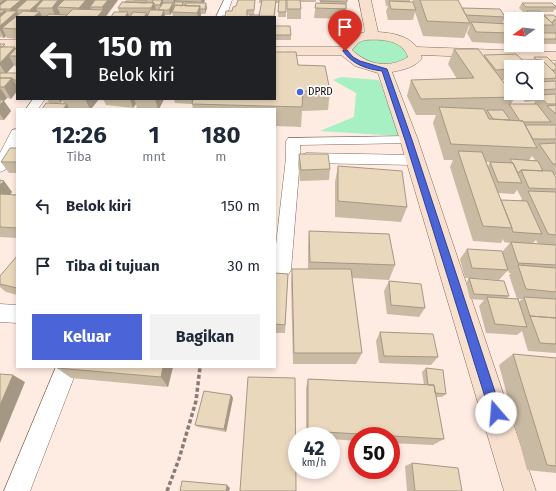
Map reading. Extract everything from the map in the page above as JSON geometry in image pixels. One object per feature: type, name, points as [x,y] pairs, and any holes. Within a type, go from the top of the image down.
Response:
[{"type":"main road","points":[[365,0],[372,36]]},
{"type":"main road","points":[[345,51],[352,40],[363,36],[372,36],[396,39],[407,44],[414,50],[556,56]]},
{"type":"main road","points":[[0,44],[16,44]]},
{"type":"main road","points":[[276,51],[345,51],[358,63],[374,68],[393,69],[408,63],[415,58],[414,50]]},
{"type":"main road","points":[[384,69],[520,491]]},
{"type":"street","points":[[221,16],[228,0]]},
{"type":"street","points":[[0,167],[16,135]]},
{"type":"street","points":[[282,270],[294,158],[293,141],[411,150]]},
{"type":"street","points":[[294,158],[411,150]]},
{"type":"street","points":[[0,313],[16,314]]},
{"type":"street","points":[[17,491],[67,368]]},
{"type":"path","points":[[167,491],[179,459],[196,401],[200,368]]},
{"type":"green space","points":[[358,38],[396,39],[415,58],[393,69],[358,63],[348,45]]},
{"type":"green space","points":[[341,77],[379,80],[400,136],[320,131],[354,117],[356,93],[333,80]]},
{"type":"building","points":[[7,0],[21,0],[10,9],[0,9],[0,5]]},
{"type":"building","points":[[27,0],[41,0],[30,10],[16,10]]},
{"type":"building","points":[[43,0],[58,0],[52,8],[36,8]]},
{"type":"building","points":[[64,0],[86,0],[79,8],[57,7]]},
{"type":"building","points":[[95,0],[108,0],[102,7],[90,7]]},
{"type":"building","points":[[153,0],[162,0],[160,5],[155,5],[152,3]]},
{"type":"building","points":[[176,0],[202,0],[201,2]]},
{"type":"building","points":[[238,0],[255,0],[254,10],[247,10],[247,16],[225,16],[226,11],[232,11],[233,7],[236,6]]},
{"type":"building","points":[[262,0],[276,0],[274,16],[259,16]]},
{"type":"building","points":[[279,0],[286,0],[286,12],[278,12]]},
{"type":"building","points":[[287,0],[300,0],[301,9],[287,9]]},
{"type":"building","points":[[347,0],[347,2],[320,1]]},
{"type":"building","points":[[420,0],[458,0],[470,23],[427,21]]},
{"type":"building","points":[[147,1],[146,3],[125,2]]},
{"type":"building","points":[[389,1],[413,2],[416,10],[391,9]]},
{"type":"building","points":[[122,2],[154,3],[151,8],[118,8]]},
{"type":"building","points":[[175,2],[183,2],[182,6],[175,5],[172,10]]},
{"type":"building","points":[[163,3],[173,3],[169,10],[158,10]]},
{"type":"building","points":[[186,3],[206,3],[205,9],[200,9],[200,6],[185,6]]},
{"type":"building","points":[[316,3],[346,4],[346,9],[315,8]]},
{"type":"building","points":[[522,3],[552,3],[556,7],[526,7]]},
{"type":"building","points":[[175,5],[200,6],[197,13],[172,12]]},
{"type":"building","points":[[462,8],[500,9],[504,17],[466,15]]},
{"type":"building","points":[[73,9],[103,10],[98,16],[66,16]]},
{"type":"building","points":[[150,10],[164,10],[161,16],[147,16]]},
{"type":"building","points":[[7,11],[17,11],[0,26],[0,17]]},
{"type":"building","points":[[23,11],[40,12],[34,16],[17,16]]},
{"type":"building","points":[[527,11],[540,12],[528,12]]},
{"type":"building","points":[[114,12],[128,12],[126,16],[112,16]]},
{"type":"building","points":[[133,12],[147,13],[145,16],[131,16]]},
{"type":"building","points":[[49,14],[67,15],[66,16],[47,16]]},
{"type":"building","points":[[544,15],[553,15],[556,17],[556,20],[552,23]]},
{"type":"building","points":[[544,16],[554,25],[544,25]]},
{"type":"building","points":[[16,17],[16,29],[2,28]]},
{"type":"building","points":[[471,22],[504,24],[504,33],[476,32]]},
{"type":"building","points":[[276,26],[290,26],[291,35],[276,35]]},
{"type":"building","points":[[544,33],[556,33],[556,39],[544,39]]},
{"type":"building","points":[[0,44],[5,44],[0,47]]},
{"type":"building","points":[[0,47],[15,47],[0,63]]},
{"type":"building","points":[[16,48],[16,56],[9,56]]},
{"type":"building","points":[[454,49],[478,49],[504,83],[504,97],[421,99],[411,80],[474,78]]},
{"type":"building","points":[[276,52],[296,52],[298,65],[325,66],[330,91],[303,91],[302,107],[192,104],[193,100],[276,100]]},
{"type":"building","points":[[516,54],[522,60],[504,60],[504,69],[496,70],[484,55]]},
{"type":"building","points":[[534,57],[547,57],[556,66],[556,69],[552,70],[544,62],[544,60],[537,60]]},
{"type":"building","points":[[544,62],[556,74],[556,78],[544,79]]},
{"type":"building","points":[[0,73],[16,73],[16,80],[12,78],[0,78]]},
{"type":"building","points":[[0,78],[12,78],[4,87],[0,87]]},
{"type":"building","points":[[555,81],[556,89],[544,90],[544,82]]},
{"type":"building","points":[[556,94],[556,104],[547,104],[543,100],[544,95]]},
{"type":"building","points":[[46,103],[67,104],[64,108],[43,108]]},
{"type":"building","points":[[509,104],[537,104],[551,122],[520,121]]},
{"type":"building","points":[[556,105],[556,114],[547,106]]},
{"type":"building","points":[[439,107],[484,109],[489,119],[523,121],[537,148],[451,144]]},
{"type":"building","points":[[487,110],[503,110],[510,120],[493,119]]},
{"type":"building","points":[[525,125],[556,125],[556,139],[533,139]]},
{"type":"building","points":[[556,143],[556,164],[553,164],[539,144]]},
{"type":"building","points":[[10,148],[16,148],[16,162],[1,162]]},
{"type":"building","points":[[458,151],[482,152],[512,228],[483,226]]},
{"type":"building","points":[[299,154],[328,154],[330,169],[301,170]]},
{"type":"building","points":[[510,159],[538,161],[543,171],[521,170],[518,173]]},
{"type":"building","points":[[490,162],[513,163],[522,183],[498,182]]},
{"type":"building","points":[[338,166],[402,171],[407,207],[338,201]]},
{"type":"building","points":[[521,170],[552,171],[556,178],[556,189],[529,188]]},
{"type":"building","points":[[528,191],[556,192],[556,235],[548,234]]},
{"type":"building","points":[[0,195],[16,195],[16,228],[0,227]]},
{"type":"building","points":[[501,200],[527,201],[542,234],[513,232]]},
{"type":"building","points":[[309,231],[389,234],[395,265],[310,262]]},
{"type":"building","points":[[511,242],[556,245],[556,265],[518,263]]},
{"type":"building","points":[[467,249],[502,251],[508,270],[472,268]]},
{"type":"building","points":[[16,257],[16,288],[0,284],[0,276]]},
{"type":"building","points":[[518,265],[556,268],[556,292],[526,289]]},
{"type":"building","points":[[292,269],[351,269],[362,353],[294,353]]},
{"type":"building","points":[[276,273],[288,274],[285,325],[276,324]]},
{"type":"building","points":[[469,278],[504,281],[509,296],[474,294]]},
{"type":"building","points":[[389,281],[421,284],[425,308],[391,305]]},
{"type":"building","points":[[487,297],[518,299],[527,327],[495,324]]},
{"type":"building","points":[[524,297],[556,299],[556,318],[530,316]]},
{"type":"building","points":[[530,316],[556,318],[556,344],[540,343]]},
{"type":"building","points":[[380,332],[433,334],[438,357],[384,356]]},
{"type":"building","points":[[513,354],[556,358],[556,466],[547,465]]},
{"type":"building","points":[[57,368],[163,368],[161,377]]},
{"type":"building","points":[[426,368],[443,370],[446,394],[435,393],[434,385],[428,385]]},
{"type":"building","points":[[0,374],[13,375],[0,405]]},
{"type":"building","points":[[248,377],[295,378],[295,427],[288,427],[288,479],[296,479],[296,491],[240,491]]},
{"type":"building","points":[[308,379],[434,385],[444,439],[400,436],[400,427],[348,427],[348,433],[340,433],[340,427],[308,427]]},
{"type":"building","points":[[204,391],[231,395],[224,429],[195,425]]},
{"type":"building","points":[[412,463],[458,468],[462,491],[415,491]]},
{"type":"building","points":[[182,481],[227,485],[226,491],[180,491]]},
{"type":"place","name":"DPRD","points":[[300,92]]},
{"type":"route","points":[[345,51],[358,63],[374,68],[384,69],[409,140],[414,160],[496,413]]}]
